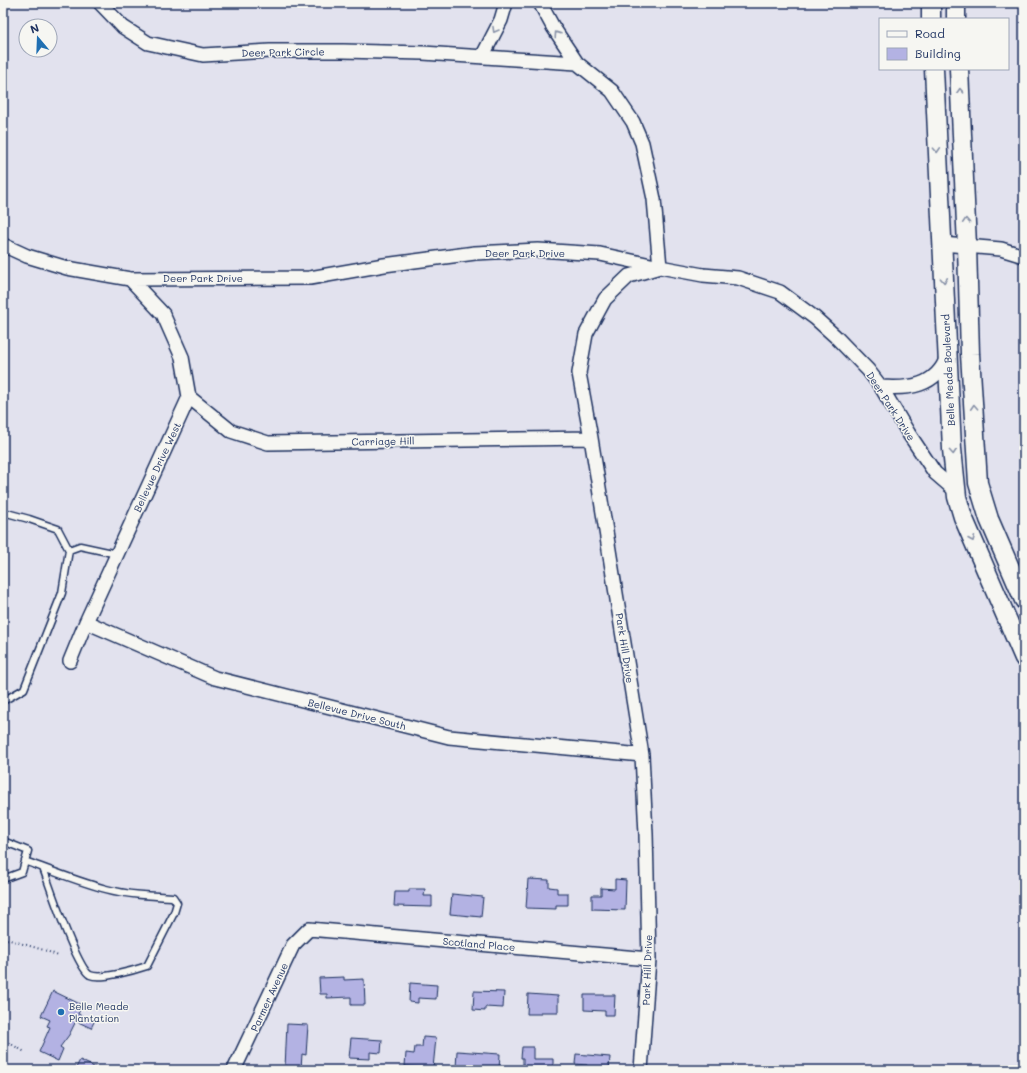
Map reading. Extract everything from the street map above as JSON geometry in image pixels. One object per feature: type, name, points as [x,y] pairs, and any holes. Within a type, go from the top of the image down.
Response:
[{"type":"main road","points":[[931,3],[931,18]]},
{"type":"main road","points":[[956,3],[956,18]]},
{"type":"main road","name":"Belle Meade Boulevard","points":[[934,70],[952,449],[957,492],[963,517],[1024,658]]},
{"type":"main road","points":[[959,70],[970,354],[979,487],[989,519],[1024,600]]},
{"type":"main road","points":[[936,125],[962,124]]},
{"type":"main road","points":[[948,353],[970,354]]},
{"type":"main road","points":[[957,492],[979,487]]},
{"type":"street","name":"Deer Park Circle","points":[[100,3],[123,27],[148,43],[203,55],[270,51],[343,51],[421,53],[577,63]]},
{"type":"street","points":[[482,57],[501,20],[506,3]]},
{"type":"street","points":[[540,3],[553,27],[577,63],[612,91],[633,122],[642,143],[654,199],[660,267]]},
{"type":"street","points":[[942,244],[1001,249],[1024,256]]},
{"type":"street","name":"Deer Park Drive","points":[[3,245],[27,256],[67,268],[130,279],[310,278],[384,265],[475,253],[538,250],[600,254],[703,275],[738,278],[780,292],[835,336],[868,370],[881,387],[909,434],[935,473],[957,492]]},
{"type":"street","name":"Park Hill Drive","points":[[641,1070],[649,959],[646,834],[642,755],[591,438],[579,373],[586,334],[605,299],[629,276],[660,267]]},
{"type":"street","points":[[130,279],[163,314],[182,357],[189,397]]},
{"type":"street","points":[[881,387],[911,387],[930,379],[940,371],[948,353]]},
{"type":"street","name":"Carriage Hill","points":[[189,397],[231,431],[268,443],[591,438]]},
{"type":"street","name":"Bellevue Drive West","points":[[70,661],[86,622],[189,397]]},
{"type":"street","name":"Bellevue Drive South","points":[[86,622],[215,678],[449,737],[642,755]]},
{"type":"street","name":"Scotland Place","points":[[310,929],[649,959]]},
{"type":"street","name":"Parmer Avenue","points":[[234,1070],[293,946],[310,929]]},
{"type":"lane","points":[[3,512],[58,529],[69,550],[62,593],[24,689],[3,701]]},
{"type":"lane","points":[[69,550],[80,546],[117,554]]},
{"type":"lane","points":[[3,841],[28,851],[22,872],[3,879]]},
{"type":"lane","points":[[25,861],[107,890],[150,896],[173,897],[177,903],[174,913],[147,966],[127,972],[102,976],[90,975],[82,966],[72,945],[43,868]]},
{"type":"path","points":[[3,938],[47,951],[58,956]]},
{"type":"path","points":[[3,953],[8,968],[3,986]]},
{"type":"path","points":[[3,1037],[9,1043],[25,1052]]},
{"type":"building","points":[[528,879],[549,880],[549,887],[557,888],[557,893],[568,893],[568,905],[556,905],[556,909],[526,908]]},
{"type":"building","points":[[615,879],[626,880],[625,910],[592,909],[592,895],[601,895],[601,888],[615,889]]},
{"type":"building","points":[[409,889],[425,889],[424,896],[432,896],[432,907],[394,906],[395,892],[409,892]]},
{"type":"building","points":[[452,894],[483,897],[481,917],[450,914]]},
{"type":"building","points":[[344,977],[344,980],[364,979],[365,1005],[351,1005],[351,997],[327,998],[327,994],[320,994],[319,978]]},
{"type":"building","points":[[410,983],[437,985],[436,999],[418,998],[418,1003],[409,1002]]},
{"type":"building","points":[[53,991],[82,1005],[78,1014],[94,1022],[91,1028],[76,1021],[69,1035],[60,1047],[63,1049],[58,1061],[39,1052],[50,1027],[47,1026],[50,1020],[41,1016]]},
{"type":"building","points":[[474,991],[504,992],[503,1008],[485,1007],[485,1011],[473,1010]]},
{"type":"building","points":[[528,994],[558,996],[558,1012],[527,1014]]},
{"type":"building","points":[[584,995],[615,995],[614,1015],[605,1015],[605,1011],[584,1010]]},
{"type":"building","points":[[287,1024],[308,1025],[306,1055],[302,1054],[301,1069],[285,1068]]},
{"type":"building","points":[[423,1037],[436,1038],[433,1068],[405,1066],[406,1053],[414,1054],[415,1047],[422,1047]]},
{"type":"building","points":[[351,1038],[382,1040],[381,1053],[370,1052],[370,1059],[349,1058]]},
{"type":"building","points":[[522,1047],[533,1047],[533,1059],[553,1059],[553,1070],[523,1070],[523,1058],[521,1058]]},
{"type":"building","points":[[457,1051],[500,1054],[499,1070],[456,1068]]},
{"type":"building","points":[[576,1054],[610,1057],[609,1070],[587,1070],[587,1065],[575,1064]]},
{"type":"building","points":[[80,1060],[100,1070],[75,1070]]},
{"type":"place","name":"Belle Meade Plantation","points":[[61,1012]]}]
